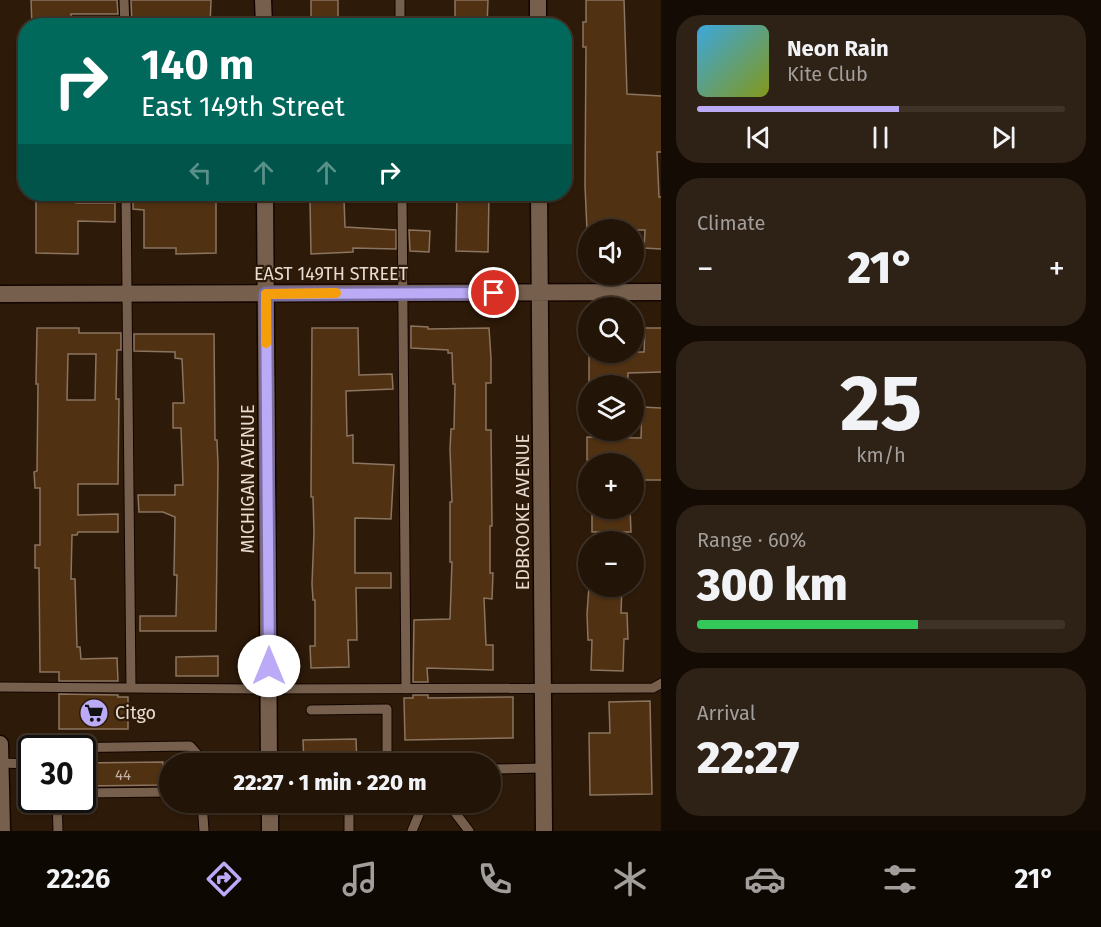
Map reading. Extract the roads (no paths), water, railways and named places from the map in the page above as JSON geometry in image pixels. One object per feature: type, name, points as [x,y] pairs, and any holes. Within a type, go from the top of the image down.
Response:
[{"type":"street","points":[[263,0],[264,18]]},
{"type":"street","points":[[538,0],[538,18]]},
{"type":"street","name":"MICHIGAN AVENUE","points":[[265,201],[270,753]]},
{"type":"street","name":"EDBROOKE AVENUE","points":[[539,201],[544,831]]},
{"type":"street","name":"EAST 149TH STREET","points":[[0,294],[661,292]]},
{"type":"street","points":[[0,744],[2,831]]},
{"type":"street","points":[[270,813],[270,831]]},
{"type":"lane","points":[[124,0],[125,18]]},
{"type":"lane","points":[[400,0],[400,18]]},
{"type":"lane","points":[[126,201],[131,688]]},
{"type":"lane","points":[[402,201],[406,689]]},
{"type":"lane","points":[[0,687],[653,688],[661,684]]},
{"type":"lane","points":[[311,710],[387,709],[387,753]]},
{"type":"lane","points":[[96,747],[190,746],[196,753]]},
{"type":"lane","points":[[0,763],[18,764]]},
{"type":"lane","points":[[501,769],[544,768]]},
{"type":"lane","points":[[96,793],[159,792]]},
{"type":"lane","points":[[57,813],[58,831]]},
{"type":"lane","points":[[203,813],[204,831]]},
{"type":"lane","points":[[349,813],[349,831]]},
{"type":"lane","points":[[412,831],[419,813]]},
{"type":"lane","points":[[455,813],[469,831]]},
{"type":"place","name":"Citgo","points":[[94,713]]}]
